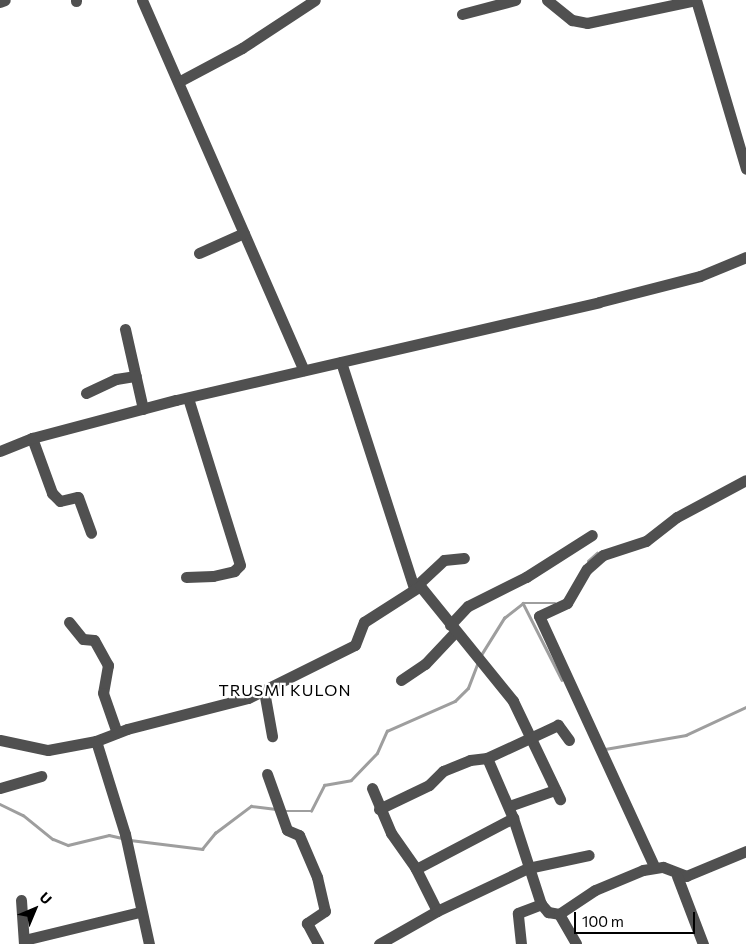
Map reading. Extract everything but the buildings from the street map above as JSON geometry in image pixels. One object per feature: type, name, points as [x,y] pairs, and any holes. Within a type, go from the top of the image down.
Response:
[{"type":"street","points":[[0,2],[5,0]]},
{"type":"street","points":[[142,0],[180,81],[304,370]]},
{"type":"street","points":[[180,81],[296,5],[314,0]]},
{"type":"street","points":[[462,14],[514,0]]},
{"type":"street","points":[[547,0],[572,20],[587,23],[696,0],[746,170]]},
{"type":"street","points":[[199,253],[244,233]]},
{"type":"street","points":[[0,452],[32,438],[143,408],[599,302],[700,276],[746,257]]},
{"type":"street","points":[[125,329],[143,408]]},
{"type":"street","points":[[341,362],[414,588]]},
{"type":"street","points":[[86,393],[116,379],[136,376]]},
{"type":"street","points":[[186,577],[213,576],[240,566],[188,398]]},
{"type":"street","points":[[32,438],[52,493],[60,501],[78,497],[91,533]]},
{"type":"street","points":[[746,480],[677,517],[646,541],[599,557],[585,572],[567,603],[539,616],[654,866],[677,876],[691,875],[746,851]]},
{"type":"street","points":[[401,680],[425,664],[468,606],[526,577],[592,536]]},
{"type":"street","points":[[0,740],[48,750],[96,741],[117,733],[224,706],[264,691],[355,645],[364,622],[414,588],[444,560],[464,558]]},
{"type":"street","points":[[414,588],[424,590],[471,652],[513,700],[557,795],[509,806]]},
{"type":"street","points":[[70,622],[83,639],[94,640],[108,665],[103,693],[117,733]]},
{"type":"street","points":[[264,691],[272,736]]},
{"type":"street","points":[[379,809],[429,785],[443,771],[487,758],[530,736],[558,725],[569,740]]},
{"type":"street","points":[[96,741],[126,838],[148,944]]},
{"type":"street","points":[[487,758],[509,806],[541,904],[552,914],[559,914],[594,890],[654,866]]},
{"type":"street","points":[[267,774],[282,810],[287,830],[299,836],[317,877],[325,911],[307,923],[318,944]]},
{"type":"street","points":[[0,788],[40,776]]},
{"type":"street","points":[[372,788],[379,809],[416,869],[437,911]]},
{"type":"street","points":[[416,869],[513,818]]},
{"type":"street","points":[[379,944],[437,911],[528,868],[589,855]]},
{"type":"street","points":[[677,876],[703,944]]},
{"type":"street","points":[[21,900],[24,942],[140,912]]},
{"type":"street","points":[[522,944],[518,913],[541,904]]},
{"type":"street","points":[[559,914],[576,944]]},
{"type":"waterway","points":[[588,561],[597,553]]},
{"type":"waterway","points":[[523,603],[562,680]]},
{"type":"waterway","points":[[481,655],[504,618],[523,603],[555,603]]},
{"type":"waterway","points":[[284,811],[311,811],[324,785],[351,780],[377,753],[387,731],[455,701],[468,688],[478,662]]},
{"type":"waterway","points":[[605,749],[686,735],[746,707]]},
{"type":"waterway","points":[[0,804],[23,815],[53,839],[68,845],[109,835],[122,838]]},
{"type":"waterway","points":[[130,840],[202,849],[215,833],[251,806],[276,809]]},
{"type":"district","name":"TRUSMI KULON","points":[[285,690]]}]
